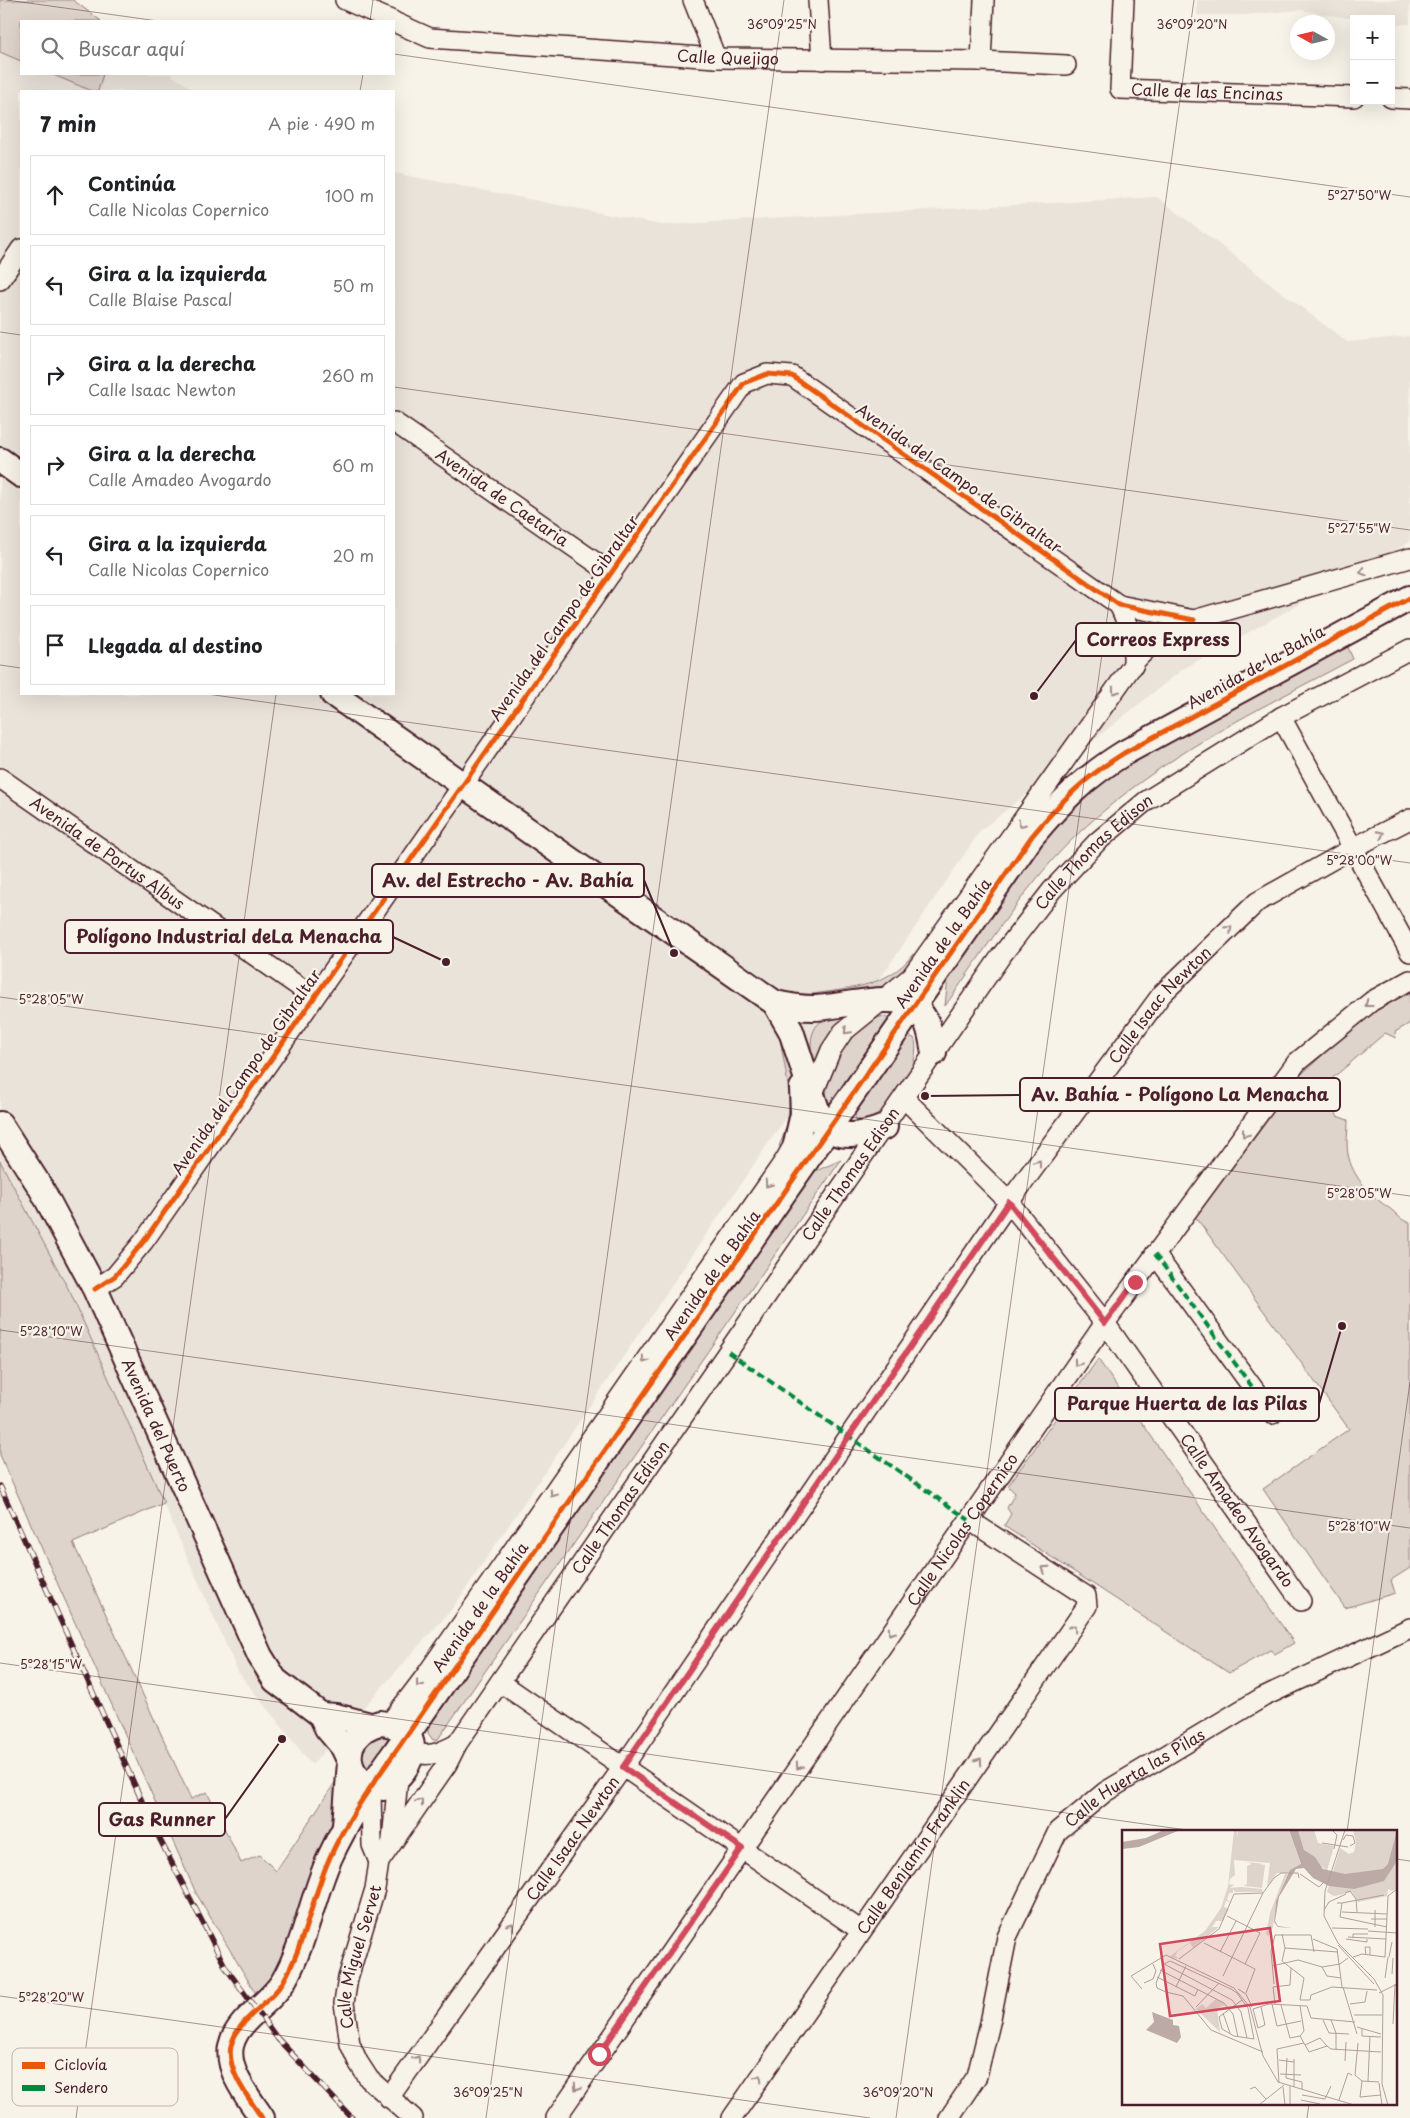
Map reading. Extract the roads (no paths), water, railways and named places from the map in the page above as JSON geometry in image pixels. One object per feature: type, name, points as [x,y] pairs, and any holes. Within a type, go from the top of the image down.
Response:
[{"type":"street","name":"Calle Quejigo","points":[[344,0],[389,20]]},
{"type":"street","points":[[692,0],[716,58]]},
{"type":"street","points":[[818,0],[822,60]]},
{"type":"street","points":[[981,61],[984,0]]},
{"type":"street","name":"Calle de las Encinas","points":[[1124,0],[1120,89],[1350,97]]},
{"type":"street","name":"Calle Quejigo","points":[[395,23],[430,38],[716,58],[981,61],[1066,65]]},
{"type":"street","points":[[1395,98],[1410,99]]},
{"type":"street","points":[[0,280],[20,250]]},
{"type":"street","name":"Avenida del Campo de Gibraltar","points":[[95,1289],[115,1276],[144,1241],[744,383],[756,377],[779,374],[792,376],[1119,605],[1194,620]]},
{"type":"street","name":"Avenida de Caetaria","points":[[395,423],[611,573]]},
{"type":"street","points":[[0,460],[20,474]]},
{"type":"street","name":"Avenida de la Bahía","points":[[262,2118],[234,2070],[231,2059],[232,2042],[240,2027],[268,2001],[284,1980],[330,1858],[344,1829],[371,1787],[394,1734],[424,1678],[796,1144],[812,1095],[831,1050],[843,1032],[885,1001],[911,978],[1133,666],[1156,639],[1194,620],[1410,558]]},
{"type":"street","name":"Avenida de la Bahía","points":[[394,1734],[829,1131],[1032,836],[1058,806],[1088,777],[1157,734],[1410,598]]},
{"type":"street","points":[[1119,605],[1129,626],[1133,642],[1133,666]]},
{"type":"street","name":"Calle Thomas Edison","points":[[392,1841],[447,1764],[457,1744],[905,1099],[934,1053],[1001,956],[1052,890],[1097,842],[1146,801],[1281,717],[1410,649]]},
{"type":"street","points":[[334,695],[775,1003],[791,1030],[803,1093],[803,1114],[796,1144]]},
{"type":"street","points":[[1281,717],[1410,952]]},
{"type":"street","name":"Avenida de Portus Albus","points":[[0,778],[314,997]]},
{"type":"street","name":"Calle Isaac Newton","points":[[389,2098],[623,1767],[1009,1202],[1162,994],[1257,902],[1353,848],[1410,819]]},
{"type":"street","name":"Calle Nicolas Copernico","points":[[556,2118],[1105,1323],[1297,1062],[1372,1001],[1410,980]]},
{"type":"street","points":[[775,1003],[814,1008],[900,1001],[915,1006],[925,1018],[930,1031],[934,1053]]},
{"type":"street","points":[[795,1046],[821,1122],[829,1131],[838,1134],[864,1134],[885,1127]]},
{"type":"street","name":"Calle Amadeo Avogardo","points":[[905,1099],[1009,1202],[1105,1323],[1301,1601]]},
{"type":"street","name":"Avenida del Puerto","points":[[0,1124],[41,1188],[95,1289],[256,1648],[275,1680],[321,1715]]},
{"type":"street","points":[[1156,1254],[1272,1414]]},
{"type":"street","name":"Calle Benjamín Franklin","points":[[732,2118],[860,1930],[1085,1611],[1088,1603],[1086,1596],[969,1520]]},
{"type":"street","name":"Calle Huerta las Pilas","points":[[949,2118],[977,2076],[990,2023],[1007,1937],[1058,1831],[1105,1792],[1263,1697],[1410,1628]]},
{"type":"street","points":[[500,1682],[860,1930]]},
{"type":"street","points":[[394,1734],[408,1767],[398,1779],[384,1788],[371,1787],[359,1778],[343,1747],[327,1728],[321,1715],[336,1716],[394,1734],[424,1756],[439,1753],[457,1744]]},
{"type":"street","points":[[344,1829],[350,1762],[349,1752],[352,1744],[362,1730],[394,1734]]},
{"type":"street","points":[[379,1862],[392,1841],[398,1779]]},
{"type":"street","points":[[371,1787],[372,1845],[379,1862]]},
{"type":"street","name":"Calle Miguel Servet","points":[[379,1862],[374,1889],[348,1978],[344,2003],[350,2044],[368,2079],[412,2118]]},
{"type":"railway","points":[[0,1486],[155,1830],[226,1968],[277,2038],[352,2118]]},
{"type":"place","name":"Correos Express","points":[[1034,696]]},
{"type":"place","name":"Av. del Estrecho - Av. Bahía","points":[[674,953]]},
{"type":"place","name":"Polígono Industrial deLa Menacha","points":[[446,962]]},
{"type":"place","name":"Av. Bahía - Polígono La Menacha","points":[[925,1096]]},
{"type":"place","name":"Parque Huerta de las Pilas","points":[[1342,1326]]},
{"type":"place","name":"Gas Runner","points":[[282,1739]]}]
